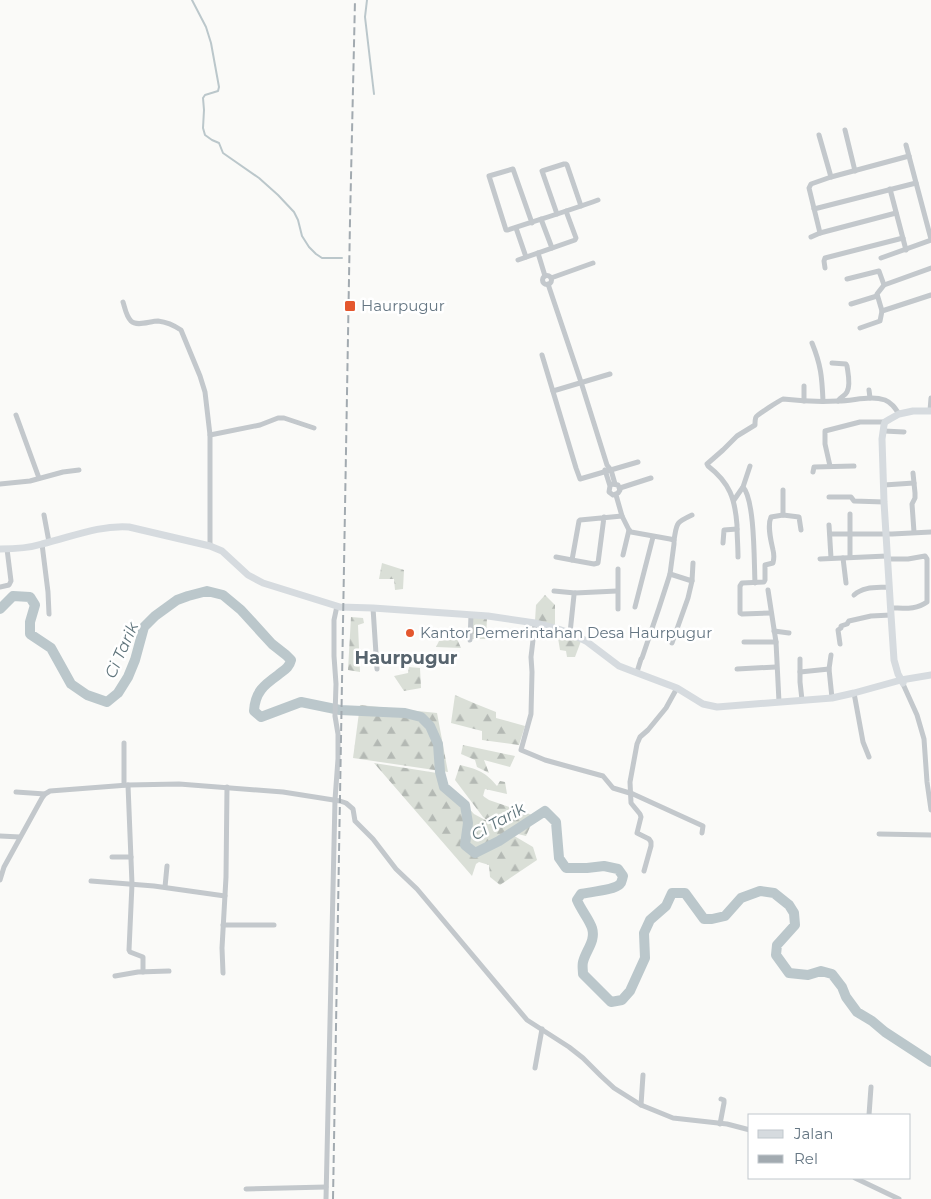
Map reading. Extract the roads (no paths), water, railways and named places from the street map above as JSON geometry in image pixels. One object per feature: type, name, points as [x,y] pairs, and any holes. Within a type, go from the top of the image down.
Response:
[{"type":"main road","points":[[902,682],[894,660],[882,439],[885,422],[899,414],[913,411],[931,411]]},
{"type":"main road","points":[[3,549],[46,543],[91,530],[117,526],[129,527],[210,546],[222,551],[248,575],[263,583],[337,606],[488,616],[535,623],[570,633],[586,641],[619,666],[677,688],[703,704],[717,707],[832,698],[931,675]]},
{"type":"street","points":[[844,130],[855,171]]},
{"type":"street","points":[[819,135],[831,177]]},
{"type":"street","points":[[881,258],[931,240],[906,144]]},
{"type":"street","points":[[820,234],[808,188],[813,183],[909,156]]},
{"type":"street","points":[[557,214],[542,171],[566,164],[581,206]]},
{"type":"street","points":[[532,222],[513,169],[489,176],[506,230],[516,228],[598,200]]},
{"type":"street","points":[[814,209],[916,183]]},
{"type":"street","points":[[890,189],[906,250]]},
{"type":"street","points":[[518,260],[575,240],[576,238],[566,211]]},
{"type":"street","points":[[811,237],[896,214]]},
{"type":"street","points":[[541,219],[552,248]]},
{"type":"street","points":[[516,228],[526,257]]},
{"type":"street","points":[[825,268],[825,258],[903,238]]},
{"type":"street","points":[[538,253],[545,276],[542,281],[548,284]]},
{"type":"street","points":[[545,276],[551,278],[593,263]]},
{"type":"street","points":[[860,328],[880,320],[882,311],[877,294],[884,285],[931,268]]},
{"type":"street","points":[[847,279],[878,271],[884,285]]},
{"type":"street","points":[[551,278],[548,284],[582,382],[608,471],[619,492],[616,495],[622,516],[629,530],[634,534],[674,540]]},
{"type":"street","points":[[882,311],[931,295]]},
{"type":"street","points":[[851,304],[877,296]]},
{"type":"street","points":[[123,302],[129,319],[132,322],[157,321],[181,330],[203,383],[210,435],[210,546]]},
{"type":"street","points":[[812,343],[822,374],[823,401]]},
{"type":"street","points":[[542,355],[579,478],[582,479],[638,462]]},
{"type":"street","points":[[832,363],[846,364],[847,366],[849,384],[847,391],[838,401]]},
{"type":"street","points":[[553,391],[610,374]]},
{"type":"street","points":[[804,386],[804,401]]},
{"type":"street","points":[[869,390],[870,398]]},
{"type":"street","points":[[738,557],[734,500],[723,479],[708,466],[708,462],[737,436],[755,425],[756,417],[761,412],[768,410],[779,400],[783,399],[838,401],[878,398],[892,404],[899,414]]},
{"type":"street","points":[[930,398],[931,411]]},
{"type":"street","points":[[16,415],[40,478]]},
{"type":"street","points":[[210,435],[260,425],[278,418],[284,418],[314,428]]},
{"type":"street","points":[[830,466],[824,431],[860,422],[885,422]]},
{"type":"street","points":[[884,431],[904,432]]},
{"type":"street","points":[[734,500],[743,487],[750,466]]},
{"type":"street","points":[[813,472],[814,468],[854,466]]},
{"type":"street","points":[[0,484],[30,481],[67,471],[79,470]]},
{"type":"street","points":[[913,473],[915,498],[912,504],[914,532]]},
{"type":"street","points":[[616,495],[610,493],[609,490],[615,486],[651,478]]},
{"type":"street","points":[[884,485],[914,483]]},
{"type":"street","points":[[743,487],[750,507],[754,538],[755,582]]},
{"type":"street","points":[[783,490],[783,515]]},
{"type":"street","points":[[830,497],[851,497],[854,501],[884,502]]},
{"type":"street","points":[[850,514],[850,557]]},
{"type":"street","points":[[44,515],[49,599],[48,614]]},
{"type":"street","points":[[636,672],[660,608],[670,574],[677,524],[692,515]]},
{"type":"street","points":[[771,613],[740,613],[740,584],[764,582],[766,565],[774,563],[769,519],[771,517],[783,515],[799,518],[801,530]]},
{"type":"street","points":[[572,560],[579,521],[622,516]]},
{"type":"street","points":[[556,558],[598,563],[604,517]]},
{"type":"street","points":[[828,525],[831,558]]},
{"type":"street","points":[[723,543],[724,530],[737,529]]},
{"type":"street","points":[[623,555],[629,530]]},
{"type":"street","points":[[830,534],[931,532]]},
{"type":"street","points":[[635,607],[653,536]]},
{"type":"street","points":[[0,587],[9,585],[11,581],[3,549]]},
{"type":"street","points":[[820,559],[850,557],[908,559],[925,556],[927,559],[928,602],[914,608],[849,620],[847,624],[838,629],[840,644]]},
{"type":"street","points":[[843,558],[846,583]]},
{"type":"street","points":[[672,643],[688,598],[692,581],[693,562]]},
{"type":"street","points":[[618,569],[618,609]]},
{"type":"street","points":[[755,573],[765,574]]},
{"type":"street","points":[[670,574],[692,581]]},
{"type":"street","points":[[854,595],[865,588],[889,587]]},
{"type":"street","points":[[554,592],[575,593],[618,590]]},
{"type":"street","points":[[768,590],[776,642],[779,702]]},
{"type":"street","points":[[570,633],[575,593]]},
{"type":"street","points":[[326,1199],[335,800],[338,759],[334,656],[334,620],[337,606]]},
{"type":"street","points":[[373,608],[377,669]]},
{"type":"street","points":[[470,640],[471,615]]},
{"type":"street","points":[[535,623],[531,657],[531,714],[521,750],[545,760],[603,776],[613,788],[630,793],[704,826],[702,833]]},
{"type":"street","points":[[774,631],[789,633]]},
{"type":"street","points":[[744,642],[776,642]]},
{"type":"street","points":[[830,655],[829,669],[832,698]]},
{"type":"street","points":[[800,659],[802,700]]},
{"type":"street","points":[[737,669],[776,668]]},
{"type":"street","points":[[800,672],[829,669]]},
{"type":"street","points":[[902,682],[922,729],[931,810]]},
{"type":"street","points":[[644,871],[651,842],[637,833],[641,817],[631,803],[631,776],[638,740],[666,708],[677,688]]},
{"type":"street","points":[[854,693],[863,742],[869,757]]},
{"type":"street","points":[[124,743],[132,884],[129,950],[143,957],[143,972]]},
{"type":"street","points":[[16,792],[44,794],[53,790],[126,785],[179,784],[283,792],[346,802],[353,809],[355,820],[373,838],[396,869],[417,888],[523,1016],[583,1058],[614,1088],[642,1105],[673,1118],[748,1130]]},
{"type":"street","points":[[223,973],[222,948],[227,787]]},
{"type":"street","points":[[0,880],[4,867],[44,794]]},
{"type":"street","points":[[879,834],[931,835]]},
{"type":"street","points":[[0,836],[20,837]]},
{"type":"street","points":[[112,857],[131,857]]},
{"type":"street","points":[[165,887],[167,866]]},
{"type":"street","points":[[91,881],[165,887],[225,896]]},
{"type":"street","points":[[223,925],[274,925]]},
{"type":"street","points":[[114,976],[169,971]]},
{"type":"street","points":[[536,1068],[542,1029]]},
{"type":"street","points":[[642,1105],[643,1075]]},
{"type":"street","points":[[869,1114],[872,1087]]},
{"type":"street","points":[[720,1124],[724,1103],[724,1100],[721,1099]]},
{"type":"street","points":[[857,1179],[900,1199]]},
{"type":"street","points":[[869,1179],[870,1185]]},
{"type":"street","points":[[246,1189],[326,1187]]},
{"type":"waterway","points":[[192,0],[206,27],[211,43],[219,87],[218,91],[205,95],[203,98],[203,128],[205,135],[219,143],[223,153],[259,178],[294,212],[302,236],[316,254],[322,258],[342,258]]},
{"type":"waterway","points":[[367,0],[365,17],[374,94]]},
{"type":"waterway","name":"Ci Tarik","points":[[0,609],[13,596],[30,597],[35,605],[30,622],[30,634],[51,648],[71,684],[87,695],[107,702],[118,693],[128,677],[144,627],[155,616],[177,600],[188,596],[207,591],[223,595],[241,610],[272,644],[291,660],[286,669],[258,694],[254,711],[261,717],[301,702],[340,710],[405,713],[421,717],[430,726],[438,744],[440,772],[444,787],[465,805],[468,823],[465,845],[475,853],[499,841],[545,811],[556,822],[559,858],[566,868],[604,866],[618,869],[623,876],[620,884],[608,889],[581,894],[577,900],[591,925],[593,933],[592,941],[583,962],[583,974],[611,1002],[622,1000],[630,991],[645,958],[644,933],[650,920],[666,906],[672,893],[685,893],[704,919],[725,916],[741,898],[760,891],[774,893],[789,905],[794,913],[795,925],[777,945],[776,955],[789,973],[808,975],[821,971],[832,974],[857,1012],[931,1062]]},
{"type":"railway","points":[[333,1199],[355,0]]},
{"type":"place","name":"Haurpugur","points":[[350,306]]},
{"type":"place","name":"Kantor Pemerintahan Desa Haurpugur","points":[[410,633]]},
{"type":"district","name":"Haurpugur","points":[[406,658]]}]
